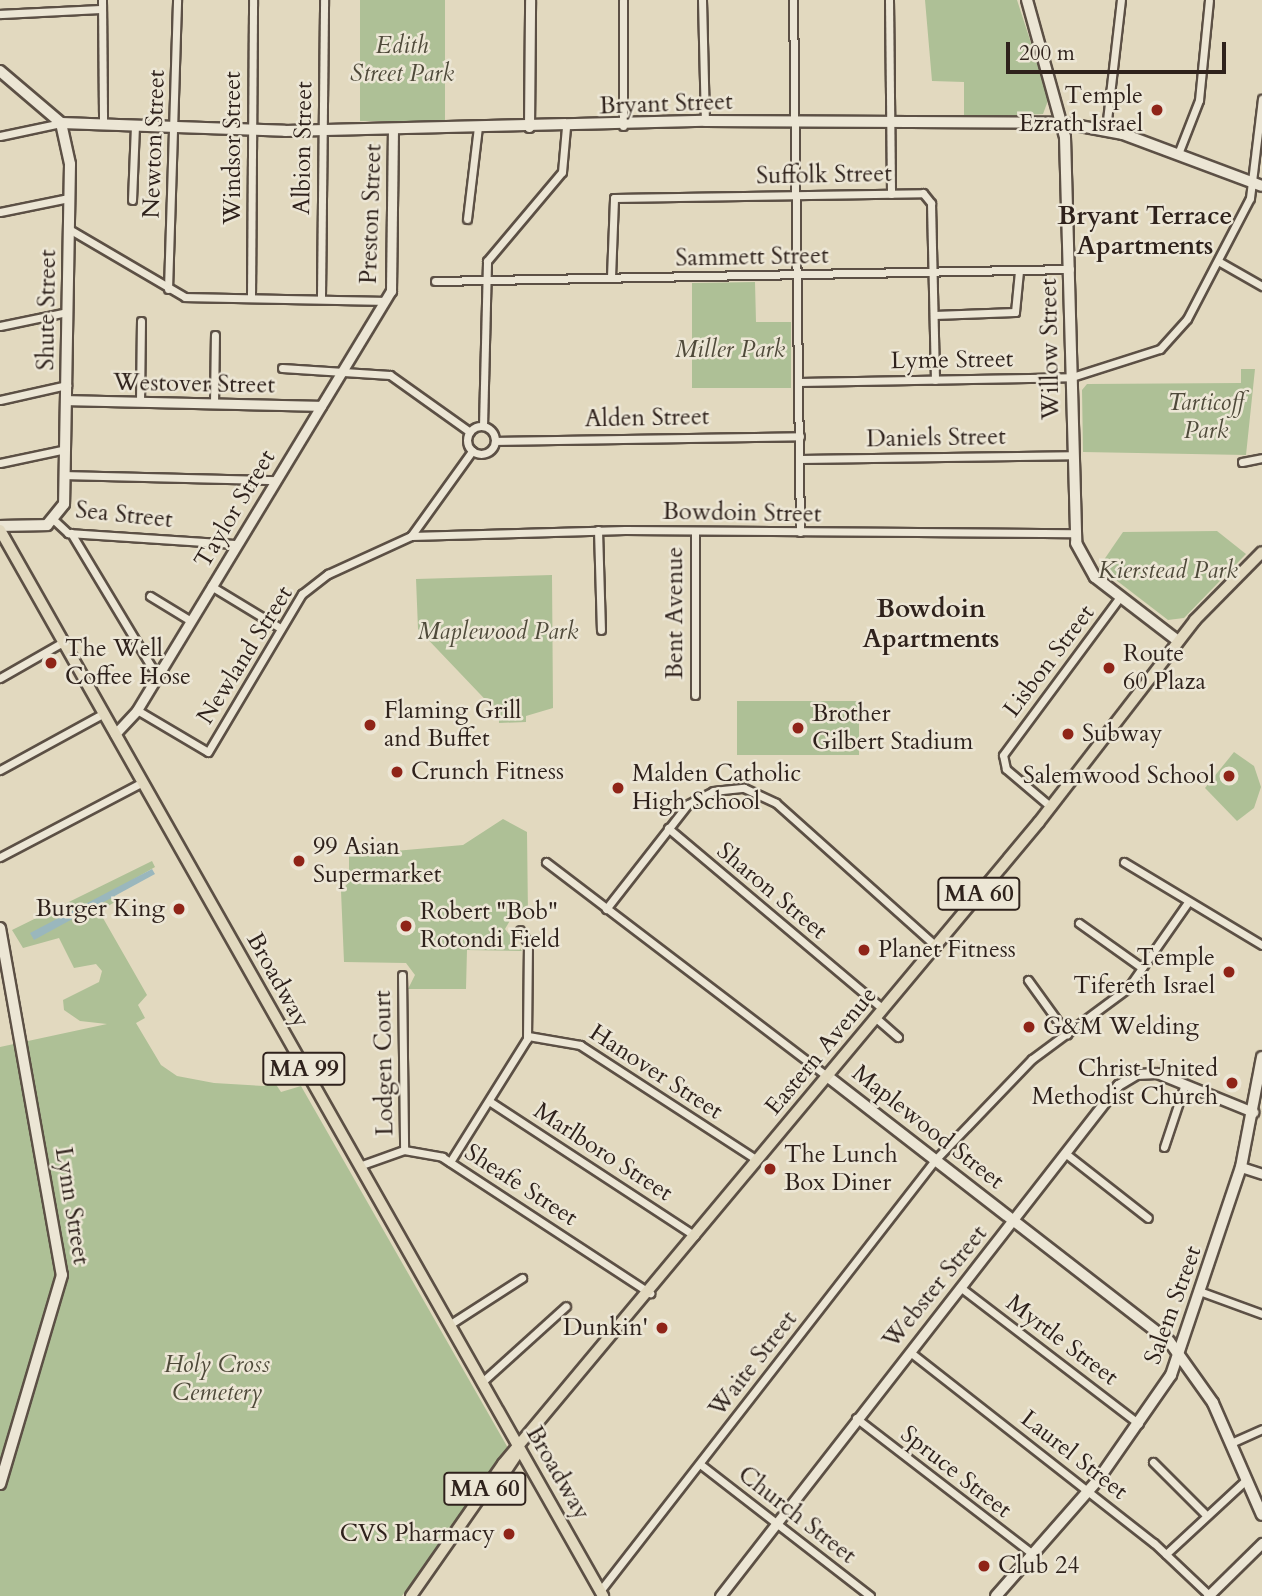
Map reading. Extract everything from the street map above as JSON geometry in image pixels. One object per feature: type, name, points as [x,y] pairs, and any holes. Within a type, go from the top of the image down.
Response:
[{"type":"main road","name":"Willow Street","points":[[1027,0],[1063,123],[1070,269],[1073,533]]},
{"type":"main road","points":[[0,71],[61,123]]},
{"type":"main road","name":"Bryant Street","points":[[61,123],[323,130],[622,127],[705,121],[890,125],[1063,123],[1106,129],[1259,184]]},
{"type":"main road","name":"Shute Street","points":[[55,521],[65,475],[67,385],[69,147],[61,123]]},
{"type":"main road","points":[[0,528],[55,521]]},
{"type":"main road","name":"Broadway","points":[[0,528],[601,1593]]},
{"type":"main road","points":[[1073,533],[1088,570],[1178,641]]},
{"type":"main road","name":"Eastern Avenue","points":[[411,1596],[520,1449],[1051,807],[1178,641],[1262,552]]},
{"type":"main road","name":"Lynn Street","points":[[0,928],[62,1267],[54,1317],[0,1484]]},
{"type":"main road","name":"Salem Street","points":[[996,1596],[1088,1491],[1139,1424],[1180,1352],[1202,1292],[1241,1167],[1262,1061]]},
{"type":"main road","name":"Maplewood Street","points":[[827,1076],[1180,1352]]},
{"type":"main road","points":[[1180,1352],[1230,1443],[1262,1514]]},
{"type":"street","name":"Newton Street","points":[[168,289],[177,128],[177,0]]},
{"type":"street","name":"Windsor Street","points":[[251,297],[253,0]]},
{"type":"street","name":"Albion Street","points":[[321,296],[324,0]]},
{"type":"street","points":[[529,127],[530,0]]},
{"type":"street","points":[[622,127],[623,0]]},
{"type":"street","points":[[702,0],[705,121]]},
{"type":"street","points":[[793,0],[800,532]]},
{"type":"street","points":[[888,0],[891,194]]},
{"type":"street","points":[[1106,129],[1121,0]]},
{"type":"street","points":[[1178,154],[1199,100],[1209,0]]},
{"type":"street","points":[[0,15],[102,4],[103,125]]},
{"type":"street","points":[[1259,184],[1262,99]]},
{"type":"street","points":[[0,135],[61,123]]},
{"type":"street","points":[[132,200],[135,126]]},
{"type":"street","points":[[467,219],[478,127]]},
{"type":"street","points":[[282,368],[390,375],[470,432],[472,451],[488,452],[495,441],[483,426],[486,279],[492,251],[564,169],[566,127]]},
{"type":"street","name":"Preston Street","points":[[385,301],[391,288],[393,128]]},
{"type":"street","name":"Lyme Street","points":[[799,383],[1072,377],[1164,346],[1185,323],[1259,184]]},
{"type":"street","name":"Suffolk Street","points":[[611,277],[614,198],[922,193],[930,199],[935,380]]},
{"type":"street","points":[[0,212],[69,198]]},
{"type":"street","points":[[69,229],[168,289],[194,299],[321,296],[385,301]]},
{"type":"street","points":[[1218,261],[1262,286]]},
{"type":"street","name":"Sammett Street","points":[[435,281],[1070,269]]},
{"type":"street","points":[[934,316],[1015,312],[1019,271]]},
{"type":"street","name":"Taylor Street","points":[[115,734],[137,710],[235,544],[385,301]]},
{"type":"street","points":[[0,326],[68,312]]},
{"type":"street","points":[[140,402],[141,321]]},
{"type":"street","points":[[214,404],[215,335]]},
{"type":"street","points":[[0,400],[67,385]]},
{"type":"street","name":"Westover Street","points":[[66,400],[321,407]]},
{"type":"street","points":[[470,432],[483,426]]},
{"type":"street","name":"Alden Street","points":[[495,441],[800,436]]},
{"type":"street","points":[[0,463],[66,449]]},
{"type":"street","name":"Newland Street","points":[[137,710],[208,752],[280,628],[320,579],[411,536],[472,451]]},
{"type":"street","name":"Daniels Street","points":[[800,459],[1072,455]]},
{"type":"street","points":[[1242,462],[1262,458]]},
{"type":"street","points":[[65,475],[275,480]]},
{"type":"street","name":"Sea Street","points":[[55,521],[71,533],[235,544]]},
{"type":"street","points":[[598,530],[601,630]]},
{"type":"street","name":"Bowdoin Street","points":[[411,536],[598,530],[1073,533]]},
{"type":"street","name":"Bent Avenue","points":[[695,531],[695,695]]},
{"type":"street","points":[[71,533],[157,676]]},
{"type":"street","points":[[211,586],[280,628]]},
{"type":"street","points":[[150,596],[191,621]]},
{"type":"street","name":"Lisbon Street","points":[[1051,807],[1006,769],[1003,755],[1120,597]]},
{"type":"street","points":[[0,678],[63,642]]},
{"type":"street","points":[[0,770],[104,713]]},
{"type":"street","points":[[0,857],[143,782]]},
{"type":"street","points":[[606,909],[688,804],[713,791],[744,788],[765,796],[936,946]]},
{"type":"street","name":"Sharon Street","points":[[668,828],[880,1014],[898,1037]]},
{"type":"street","name":"Maplewood Street","points":[[546,862],[827,1076]]},
{"type":"street","points":[[1124,862],[1262,945]]},
{"type":"street","name":"Waite Street","points":[[601,1593],[935,1160],[1028,1063],[1124,992],[1188,902]]},
{"type":"street","points":[[1079,923],[1142,968]]},
{"type":"street","points":[[450,1162],[528,1036],[527,943],[520,930]]},
{"type":"street","name":"Lodgen Court","points":[[402,975],[404,1150]]},
{"type":"street","points":[[1028,980],[1067,1034]]},
{"type":"street","name":"Hanover Street","points":[[528,1036],[580,1045],[757,1160]]},
{"type":"street","name":"Webster Street","points":[[720,1596],[1124,1080],[1153,1073],[1253,1112]]},
{"type":"street","points":[[1164,1147],[1185,1084]]},
{"type":"street","name":"Marlboro Street","points":[[489,1101],[695,1236]]},
{"type":"street","points":[[359,1166],[404,1150]]},
{"type":"street","name":"Sheafe Street","points":[[404,1150],[450,1162],[651,1293]]},
{"type":"street","points":[[1065,1153],[1148,1218]]},
{"type":"street","points":[[1241,1167],[1262,1174]]},
{"type":"street","points":[[449,1325],[522,1278]]},
{"type":"street","name":"Myrtle Street","points":[[960,1287],[1139,1424]]},
{"type":"street","points":[[1202,1292],[1262,1314]]},
{"type":"street","points":[[482,1382],[566,1306]]},
{"type":"street","name":"Laurel Street","points":[[910,1352],[1166,1554],[1208,1595]]},
{"type":"street","name":"Spruce Street","points":[[856,1419],[1034,1555]]},
{"type":"street","points":[[1230,1443],[1262,1429]]},
{"type":"street","points":[[1153,1462],[1206,1515]]},
{"type":"street","name":"Church Street","points":[[700,1464],[870,1596]]},
{"type":"street","points":[[1166,1554],[1246,1480]]},
{"type":"street","points":[[1208,1595],[1262,1543]]},
{"type":"green space","name":"Edith Street Park","points":[[360,0],[445,0],[445,121],[360,121]]},
{"type":"green space","points":[[925,0],[1017,0],[1049,98],[1043,114],[964,118],[964,82],[932,81]]},
{"type":"green space","name":"Miller Park","points":[[755,282],[756,322],[791,322],[791,388],[692,388],[692,283]]},
{"type":"green space","name":"Tarticoff Park","points":[[1241,369],[1255,369],[1246,455],[1083,452],[1082,390],[1087,384],[1241,383]]},
{"type":"green space","name":"Kierstead Park","points":[[1217,531],[1246,554],[1184,618],[1168,620],[1099,567],[1123,532]]},
{"type":"green space","name":"Maplewood Park","points":[[552,575],[553,708],[526,716],[526,722],[499,723],[499,714],[418,629],[416,579]]},
{"type":"green space","name":"Brother Gilbert Stadium","points":[[737,701],[859,701],[859,755],[737,755]]},
{"type":"green space","points":[[1234,752],[1254,766],[1261,787],[1254,808],[1237,821],[1205,788]]},
{"type":"green space","points":[[503,819],[527,832],[528,915],[512,917],[505,929],[522,951],[467,950],[466,989],[408,989],[415,975],[406,963],[344,962],[341,891],[349,882],[349,855],[463,845]]},
{"type":"green space","name":"Holy Cross Cemetery","points":[[152,861],[155,867],[115,890],[115,902],[99,911],[147,995],[138,1005],[145,1018],[136,1023],[161,1065],[177,1076],[214,1083],[264,1086],[273,1080],[281,1092],[301,1086],[508,1448],[402,1596],[0,1596],[0,1047],[107,1024],[80,1021],[64,1010],[63,1000],[99,982],[102,971],[96,964],[74,968],[59,938],[23,948],[12,930]]},
{"type":"water","points":[[152,869],[155,874],[34,940],[30,933]]},
{"type":"place","name":"Temple Ezrath Israel","points":[[1157,110]]},
{"type":"place","name":"The Well Coffee Hose","points":[[51,663]]},
{"type":"place","name":"Route 60 Plaza","points":[[1109,668]]},
{"type":"place","name":"Flaming Grill and Buffet","points":[[370,725]]},
{"type":"place","name":"Brother Gilbert Stadium","points":[[798,728]]},
{"type":"place","name":"Subway","points":[[1068,734]]},
{"type":"place","name":"Crunch Fitness","points":[[397,772]]},
{"type":"place","name":"Salemwood School","points":[[1229,776]]},
{"type":"place","name":"Malden Catholic High School","points":[[618,788]]},
{"type":"place","name":"99 Asian Supermarket","points":[[299,861]]},
{"type":"place","name":"Burger King","points":[[179,909]]},
{"type":"place","name":"Robert \"Bob\" Rotondi Field","points":[[406,926]]},
{"type":"place","name":"Planet Fitness","points":[[864,950]]},
{"type":"place","name":"Temple Tifereth Israel","points":[[1229,972]]},
{"type":"place","name":"G&M Welding","points":[[1029,1027]]},
{"type":"place","name":"Christ United Methodist Church","points":[[1232,1083]]},
{"type":"place","name":"The Lunch Box Diner","points":[[770,1169]]},
{"type":"place","name":"Dunkin'","points":[[662,1328]]},
{"type":"place","name":"CVS Pharmacy","points":[[509,1534]]},
{"type":"place","name":"Club 24","points":[[984,1566]]},
{"type":"district","name":"Bryant Terrace Apartments","points":[[1145,231]]},
{"type":"district","name":"Bowdoin Apartments","points":[[931,624]]}]
